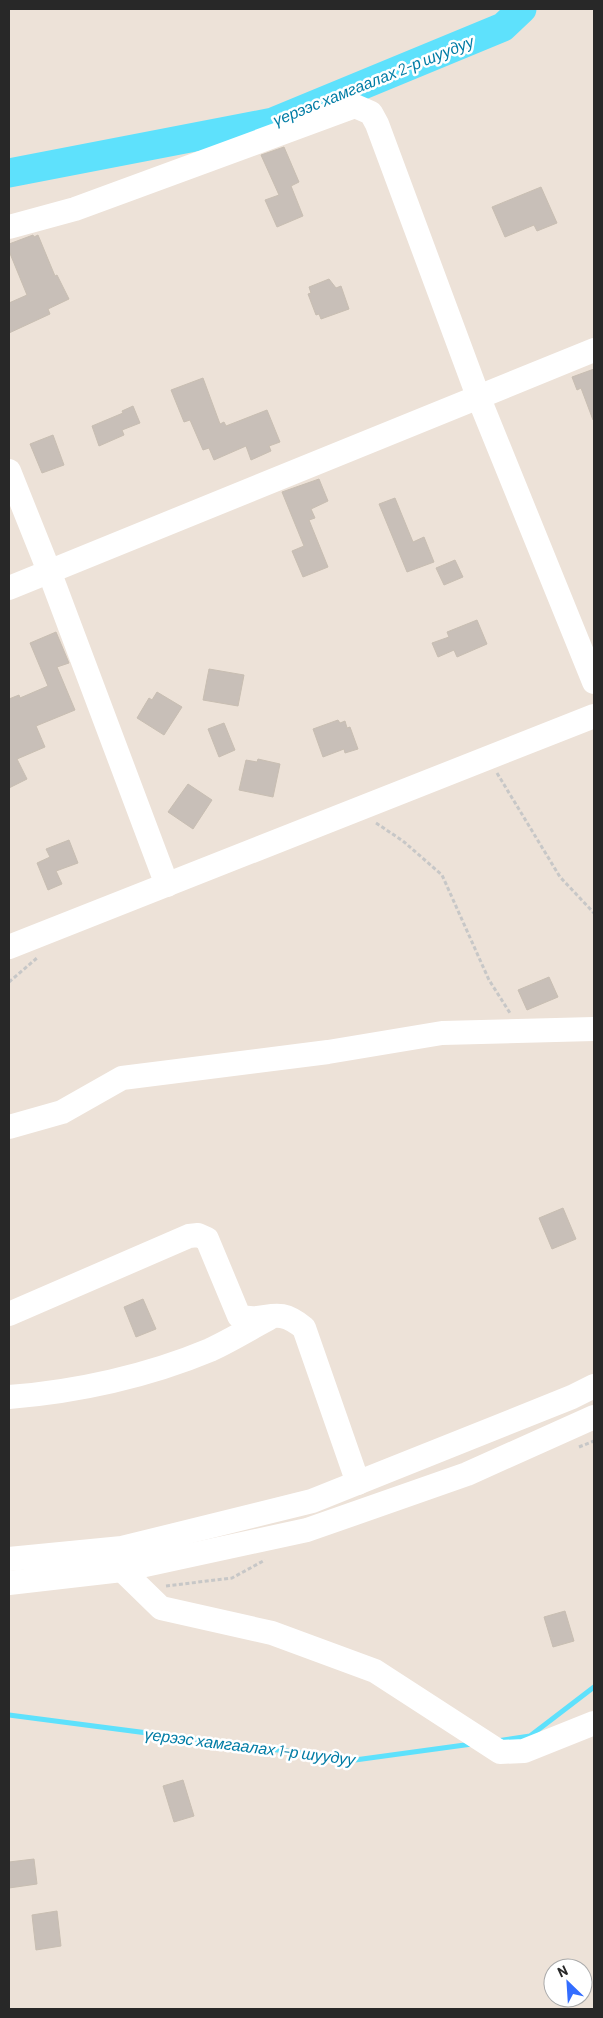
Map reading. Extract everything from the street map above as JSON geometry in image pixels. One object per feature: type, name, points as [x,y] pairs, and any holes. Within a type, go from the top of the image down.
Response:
[{"type":"street","points":[[9,227],[75,209],[355,106],[371,113],[377,124],[478,396],[594,682]]},
{"type":"street","points":[[9,588],[594,350]]},
{"type":"street","points":[[9,471],[49,571],[166,885]]},
{"type":"street","points":[[9,947],[594,716]]},
{"type":"street","points":[[9,1127],[62,1112],[122,1078],[328,1052],[442,1033],[594,1030]]},
{"type":"street","points":[[9,1314],[189,1236],[198,1235],[207,1238],[239,1316],[251,1320],[277,1315],[292,1318],[304,1328],[358,1483]]},
{"type":"street","points":[[9,1397],[55,1394],[151,1370],[211,1350],[277,1315]]},
{"type":"street","points":[[9,1559],[122,1548],[312,1501],[572,1397],[594,1386]]},
{"type":"street","points":[[9,1583],[122,1570],[307,1530],[467,1474],[594,1417]]},
{"type":"street","points":[[122,1570],[161,1608],[272,1634],[375,1671],[500,1752],[524,1751],[594,1723]]},
{"type":"path","points":[[488,758],[560,877],[594,913]]},
{"type":"path","points":[[356,810],[403,841],[442,876],[489,980],[522,1031]]},
{"type":"building","points":[[284,147],[299,182],[291,186],[303,216],[277,227],[265,200],[279,195],[261,155]]},
{"type":"building","points":[[541,187],[557,223],[537,231],[534,225],[505,237],[492,207]]},
{"type":"building","points":[[33,235],[34,237],[38,235],[55,276],[57,275],[69,299],[48,309],[50,314],[9,333],[9,303],[27,295],[9,251],[9,244]]},
{"type":"building","points":[[329,279],[336,288],[341,286],[349,309],[321,319],[319,314],[316,315],[308,294],[311,293],[309,287]]},
{"type":"building","points":[[594,369],[593,420],[581,388],[577,390],[572,377]]},
{"type":"building","points":[[203,378],[220,424],[224,422],[226,426],[267,410],[280,442],[269,446],[271,451],[251,460],[246,446],[214,460],[209,448],[203,450],[190,420],[184,422],[171,390]]},
{"type":"building","points":[[133,406],[140,423],[122,430],[124,435],[99,446],[92,426],[123,413],[122,411]]},
{"type":"building","points":[[53,435],[64,465],[42,473],[30,444]]},
{"type":"building","points":[[319,479],[328,501],[311,509],[315,518],[309,520],[328,567],[303,577],[292,551],[304,546],[282,492]]},
{"type":"building","points":[[395,498],[413,542],[424,537],[434,562],[407,572],[379,504]]},
{"type":"building","points":[[455,560],[463,577],[444,585],[436,568]]},
{"type":"building","points":[[477,620],[487,644],[457,657],[454,650],[438,657],[432,643],[449,637],[447,632]]},
{"type":"building","points":[[56,632],[69,663],[57,667],[75,710],[36,726],[45,747],[17,759],[27,779],[9,788],[9,699],[19,695],[20,698],[48,686],[30,643]]},
{"type":"building","points":[[209,669],[244,675],[238,706],[203,700]]},
{"type":"building","points":[[157,692],[182,707],[164,735],[137,718],[149,698],[152,700]]},
{"type":"building","points":[[338,720],[340,723],[345,721],[347,728],[350,727],[358,749],[345,753],[344,749],[323,757],[313,729]]},
{"type":"building","points":[[224,723],[235,750],[219,757],[208,729]]},
{"type":"building","points":[[258,759],[280,764],[273,797],[239,790],[246,760],[257,762]]},
{"type":"building","points":[[188,784],[212,800],[193,829],[168,812]]},
{"type":"building","points":[[69,840],[78,863],[56,871],[62,884],[48,890],[37,863],[50,857],[46,849]]},
{"type":"building","points":[[549,977],[558,997],[527,1010],[518,990]]},
{"type":"building","points":[[563,1208],[576,1239],[552,1249],[539,1218]]},
{"type":"building","points":[[143,1299],[156,1329],[136,1337],[124,1307]]},
{"type":"building","points":[[565,1611],[574,1641],[553,1647],[544,1617]]},
{"type":"building","points":[[183,1780],[194,1816],[174,1822],[163,1786]]},
{"type":"building","points":[[34,1859],[37,1884],[9,1888],[9,1862]]},
{"type":"building","points":[[57,1911],[61,1946],[36,1950],[32,1915]]},
{"type":"waterway","name":"үерээс хамгаалах 2-р шуудуу","points":[[9,173],[273,122],[503,27],[522,9]]},
{"type":"waterway","name":"үерээс хамгаалах 1-р шуудуу","points":[[497,1741],[530,1736],[594,1687]]},
{"type":"waterway","name":"үерээс хамгаалах 1-р шуудуу","points":[[9,1715],[355,1760],[472,1744]]}]
